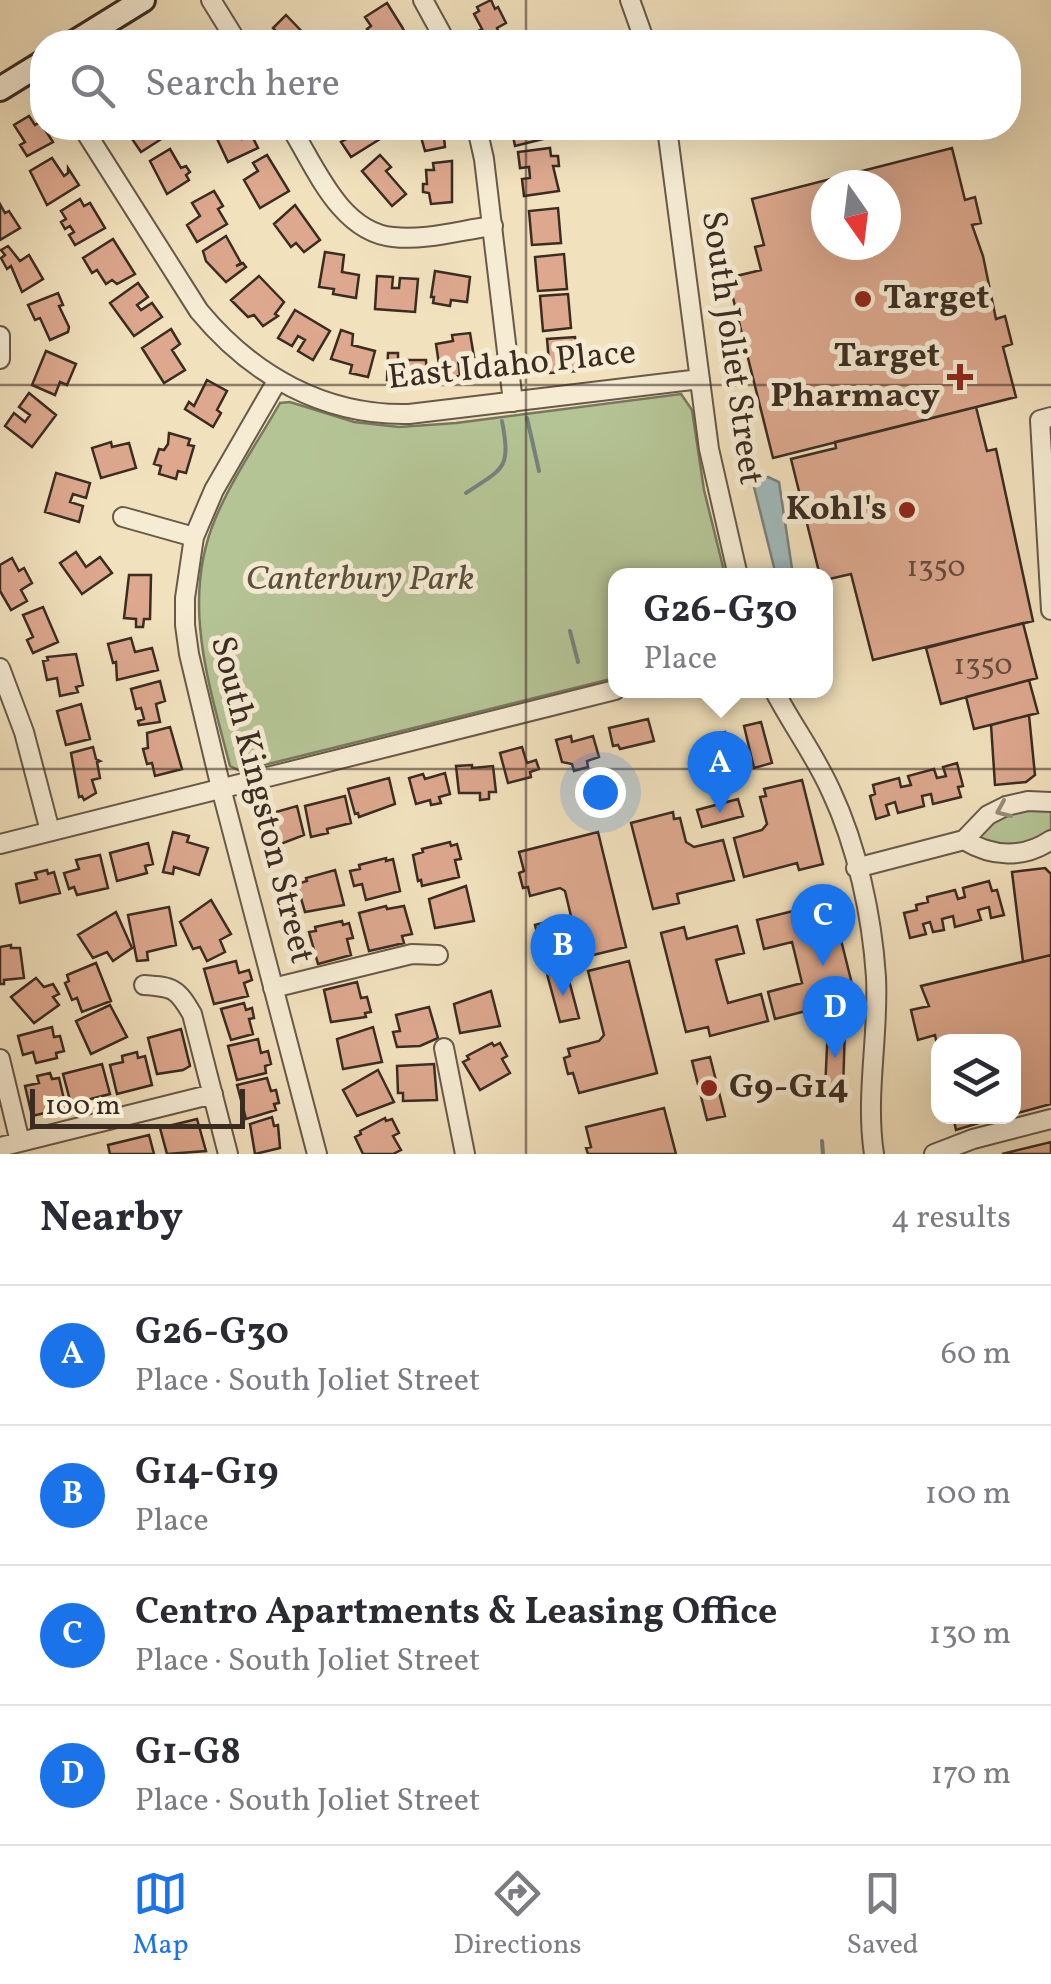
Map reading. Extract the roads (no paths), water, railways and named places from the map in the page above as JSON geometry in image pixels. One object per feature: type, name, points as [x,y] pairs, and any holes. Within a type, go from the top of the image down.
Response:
[{"type":"street","points":[[210,0],[229,30]]},
{"type":"street","points":[[423,0],[439,30]]},
{"type":"street","points":[[630,0],[641,30]]},
{"type":"street","points":[[91,30],[127,4]]},
{"type":"street","points":[[0,89],[30,70]]},
{"type":"street","points":[[91,140],[199,311],[234,350],[277,381]]},
{"type":"street","points":[[299,140],[344,211],[366,229],[388,237],[410,238],[493,226]]},
{"type":"street","points":[[479,140],[513,402]]},
{"type":"street","name":"South Joliet Street","points":[[669,140],[714,478],[736,568]]},
{"type":"street","points":[[0,336],[0,359]]},
{"type":"street","name":"East Idaho Place","points":[[277,381],[330,403],[382,413],[432,412],[700,379]]},
{"type":"street","name":"South Kingston Street","points":[[277,381],[214,490],[194,537],[185,598],[187,640],[221,788],[317,1154]]},
{"type":"street","points":[[1045,419],[1051,610]]},
{"type":"street","points":[[123,516],[194,537]]},
{"type":"street","points":[[0,668],[24,732],[50,831]]},
{"type":"street","points":[[0,844],[608,692]]},
{"type":"street","points":[[779,698],[832,791],[870,926],[876,978],[870,1106],[874,1154]]},
{"type":"street","points":[[856,868],[964,840],[988,815],[1006,806],[1028,801],[1051,802]]},
{"type":"street","points":[[964,840],[986,852],[1007,854],[1032,850],[1051,840]]},
{"type":"street","points":[[273,988],[412,954],[438,954]]},
{"type":"street","points":[[144,986],[170,987],[183,998],[192,1014],[228,1154]]},
{"type":"street","points":[[444,1048],[465,1154]]},
{"type":"street","points":[[0,1060],[20,1142]]},
{"type":"street","points":[[0,1147],[213,1094]]},
{"type":"street","points":[[934,1154],[973,1139],[1051,1119]]},
{"type":"water","points":[[768,477],[779,482],[792,568],[774,568],[754,487]]},
{"type":"waterway","points":[[527,418],[539,471]]},
{"type":"waterway","points":[[466,493],[502,466],[506,449],[502,421]]},
{"type":"waterway","points":[[570,631],[578,662]]},
{"type":"waterway","points":[[822,1141],[823,1154]]},
{"type":"place","name":"Target","points":[[863,299]]},
{"type":"place","name":"Target Pharmacy","points":[[960,377]]},
{"type":"place","name":"Kohl's","points":[[907,510]]},
{"type":"place","name":"G26-G30","points":[[720,813]]},
{"type":"place","name":"Centro Apartments & Leasing Office","points":[[823,966]]},
{"type":"place","name":"G14-G19","points":[[563,996]]},
{"type":"place","name":"G1-G8","points":[[835,1058]]},
{"type":"place","name":"G9-G14","points":[[709,1088]]},
{"type":"park label","name":"Canterbury Park","points":[[360,580]]}]
